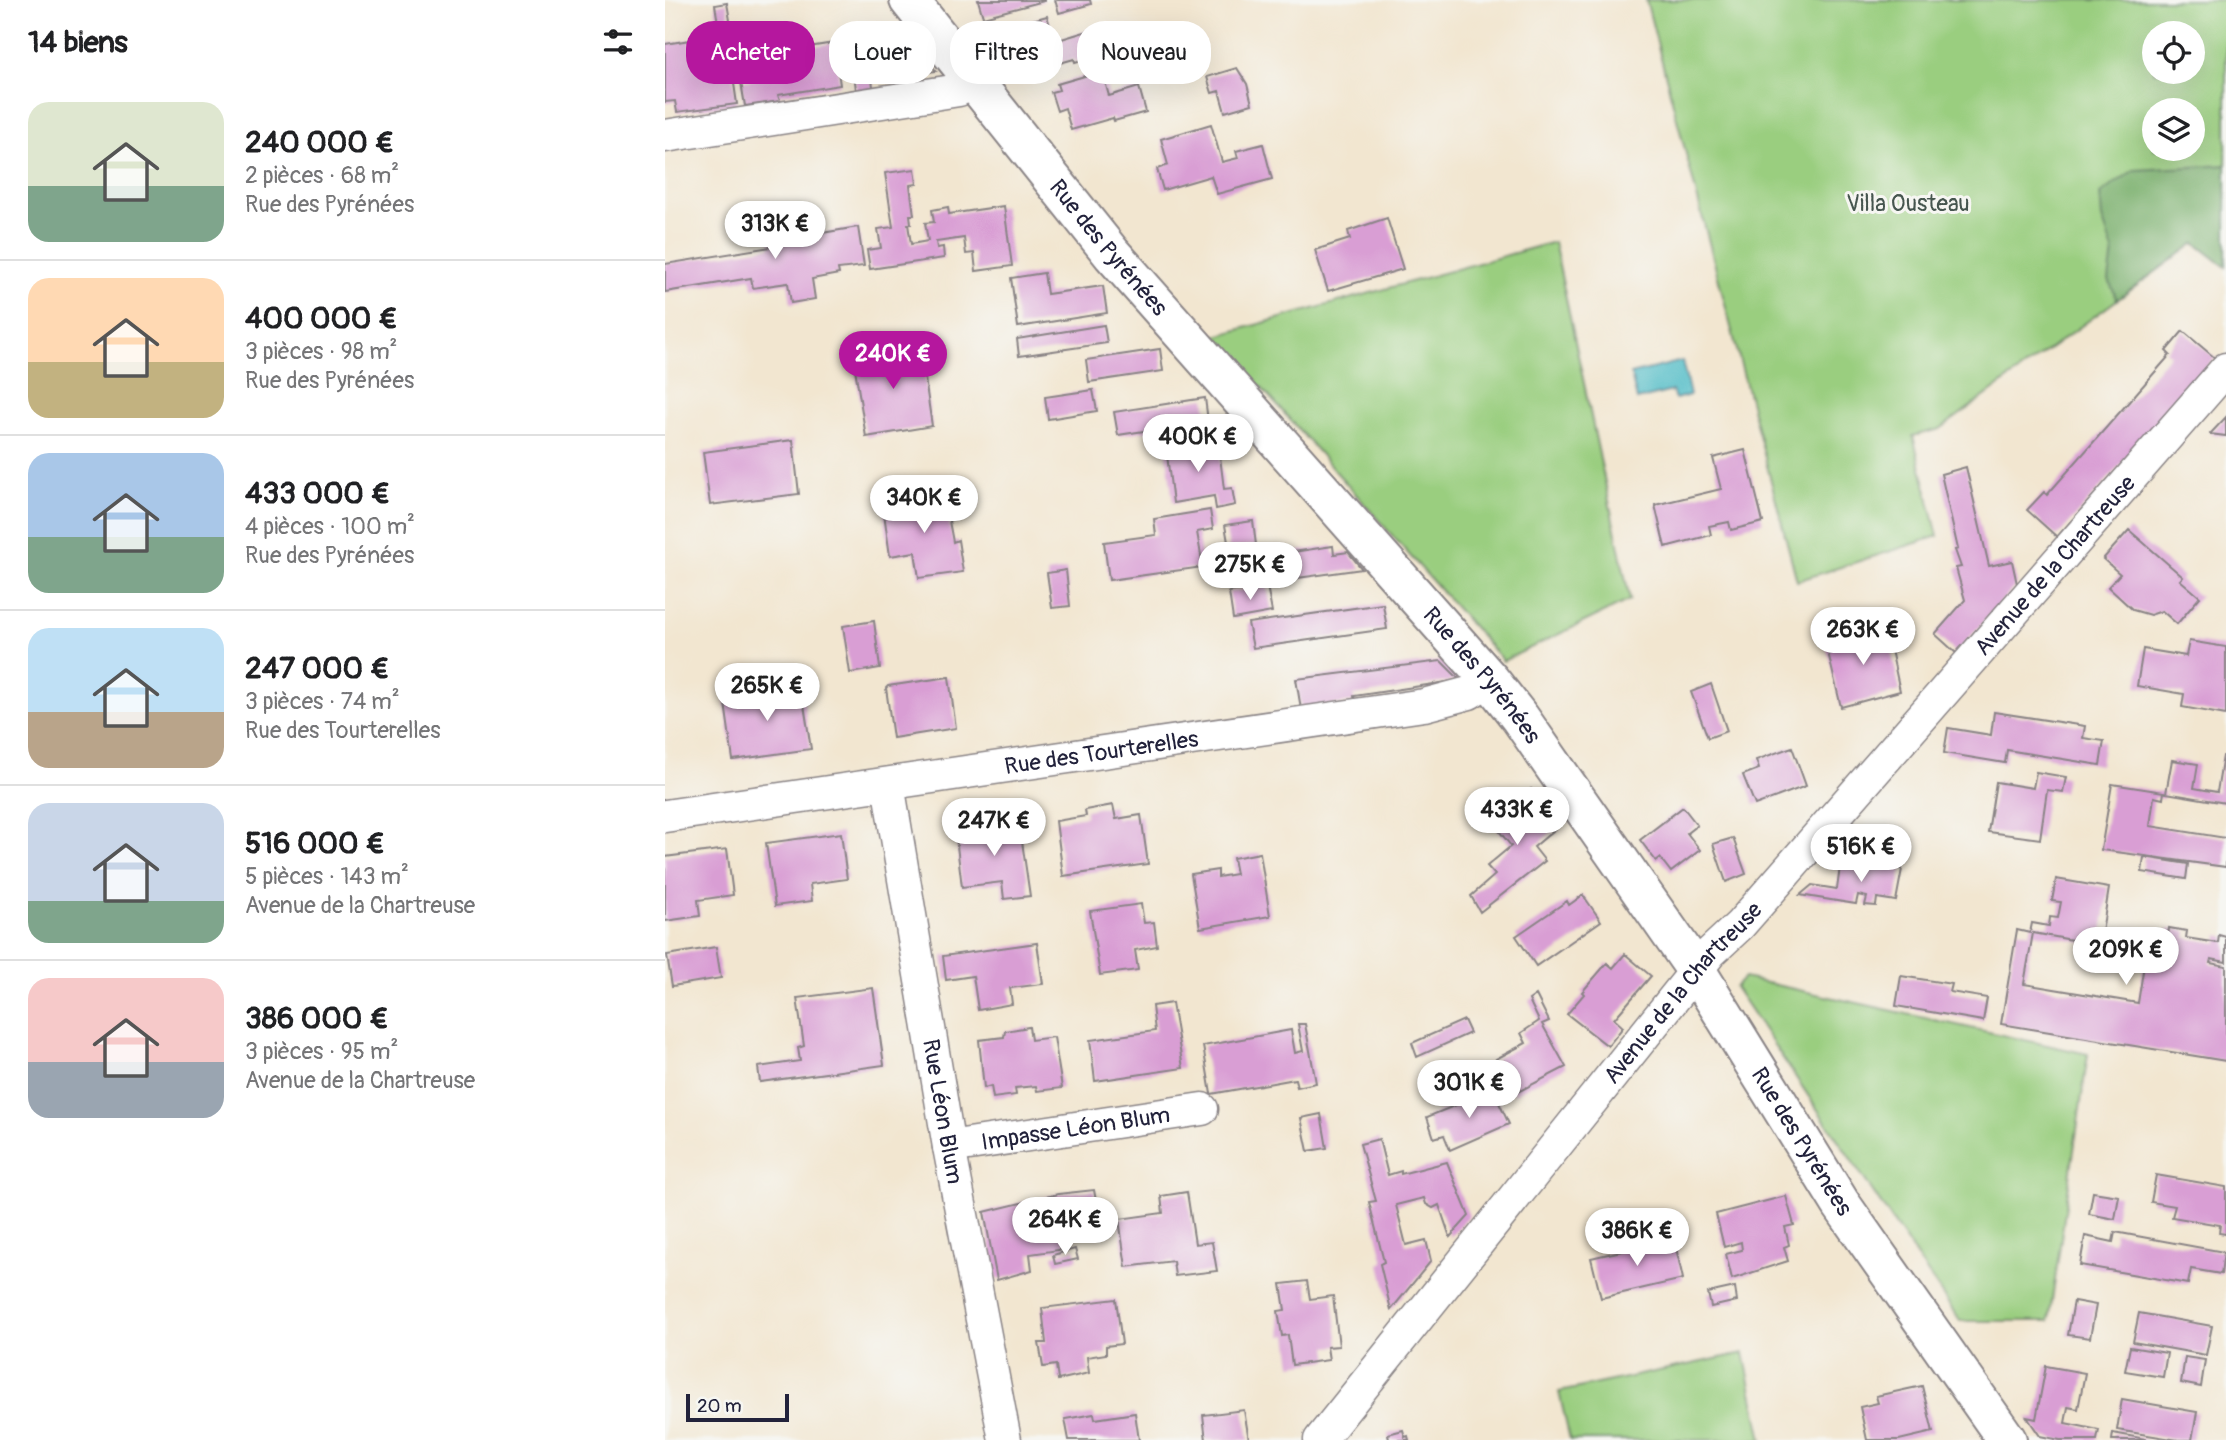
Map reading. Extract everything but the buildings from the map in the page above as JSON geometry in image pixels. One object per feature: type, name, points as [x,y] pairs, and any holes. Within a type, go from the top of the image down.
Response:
[{"type":"street","name":"Rue des Pyrénées","points":[[909,0],[950,51]]},
{"type":"street","points":[[665,136],[959,90],[967,84]]},
{"type":"street","name":"Rue des Pyrénées","points":[[977,84],[1112,254],[1490,680],[1567,783],[1696,970],[1841,1204],[2007,1440]]},
{"type":"street","name":"Avenue de la Chartreuse","points":[[1320,1440],[1711,952],[1749,914],[2226,369]]},
{"type":"street","name":"Rue des Tourterelles","points":[[665,816],[1424,705],[1469,693],[1490,680]]},
{"type":"street","name":"Rue Léon Blum","points":[[888,784],[949,1147],[1005,1440]]},
{"type":"street","name":"Impasse Léon Blum","points":[[949,1147],[1202,1109]]},
{"type":"green space","name":"Villa Ousteau","points":[[1646,0],[2226,0],[2226,267],[2195,243],[1940,429],[1913,436],[1938,536],[1797,581]]},
{"type":"green space","points":[[2226,165],[2226,267],[2195,243],[2117,300],[2109,280],[2113,251],[2102,218],[2100,194],[2134,170]]},
{"type":"green space","points":[[1554,242],[1630,600],[1503,661],[1216,336]]},
{"type":"green space","points":[[1744,978],[2088,1054],[2049,1321],[1960,1321],[1735,987]]},
{"type":"green space","points":[[1744,1353],[1762,1440],[1570,1440],[1559,1392]]},
{"type":"water","points":[[1682,361],[1690,395],[1675,399],[1672,391],[1637,400],[1631,374]]}]
